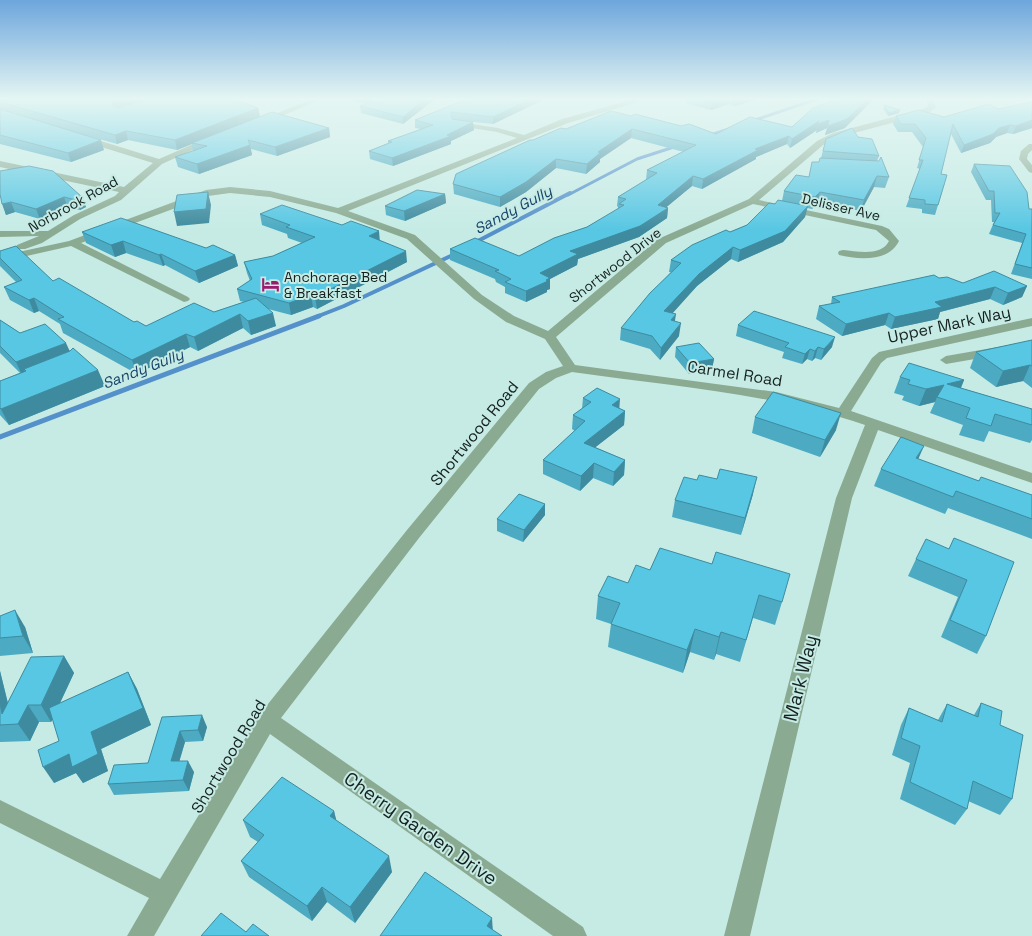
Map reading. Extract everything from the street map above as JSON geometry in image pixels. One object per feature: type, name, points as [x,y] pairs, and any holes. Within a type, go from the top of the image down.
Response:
[{"type":"street","points":[[97,143],[159,162]]},
{"type":"street","name":"Norbrook Road","points":[[0,252],[26,246],[76,217],[118,198],[159,162],[205,143]]},
{"type":"street","points":[[339,211],[512,143]]},
{"type":"street","name":"Shortwood Drive","points":[[549,336],[662,241],[752,201],[802,162],[819,143]]},
{"type":"street","points":[[1032,146],[1024,153],[1023,158],[1032,170]]},
{"type":"street","points":[[0,164],[128,191]]},
{"type":"street","points":[[0,259],[72,243],[192,197],[220,191],[270,194],[339,211],[411,237],[478,297],[510,319],[549,336],[571,368]]},
{"type":"street","name":"Delisser Ave","points":[[752,201],[879,228],[885,231],[894,241],[891,247],[876,255],[843,253]]},
{"type":"street","points":[[0,234],[50,233]]},
{"type":"street","points":[[72,243],[184,299]]},
{"type":"street","name":"Upper Mark Way","points":[[843,413],[876,361],[882,355],[1032,322]]},
{"type":"street","points":[[946,360],[1032,345]]},
{"type":"street","name":"Carmel Road","points":[[571,368],[776,396],[843,413],[1032,478]]},
{"type":"street","name":"Shortwood Road","points":[[140,936],[267,720],[413,534],[534,386],[551,375],[571,368]]},
{"type":"street","name":"Mark Way","points":[[737,936],[844,498],[855,467],[868,442],[872,424]]},
{"type":"street","name":"Cherry Garden Drive","points":[[267,720],[574,936]]},
{"type":"street","points":[[0,811],[166,894]]},
{"type":"building","points":[[29,143],[94,143],[68,153]]},
{"type":"building","points":[[192,143],[249,143],[250,145],[197,164],[175,157],[207,146]]},
{"type":"building","points":[[258,143],[287,143],[275,147]]},
{"type":"building","points":[[390,143],[433,143],[392,158],[369,151]]},
{"type":"building","points":[[524,143],[612,143],[598,152],[600,153],[587,164],[556,159],[526,182],[500,197],[453,184],[456,174]]},
{"type":"building","points":[[687,143],[772,143],[755,149],[758,150],[703,179],[693,176],[658,205],[668,208],[640,226],[570,251],[578,254],[540,273],[550,278],[546,280],[548,281],[526,291],[505,282],[511,279],[495,271],[499,270],[450,249],[475,238],[519,256],[554,238],[587,227],[624,205],[619,204],[626,199],[618,197],[657,173],[647,170],[696,145]]},
{"type":"building","points":[[825,143],[874,143],[879,156],[875,155],[823,151]]},
{"type":"building","points":[[925,143],[949,143],[941,174],[947,175],[938,205],[925,204],[925,200],[909,198],[923,160],[919,160]]},
{"type":"building","points":[[881,157],[889,177],[877,176],[864,200],[820,192],[815,197],[784,191],[796,175],[809,177],[812,162],[819,162],[820,158],[879,161]]},
{"type":"building","points":[[974,164],[1010,166],[1027,192],[1029,209],[1032,209],[1032,268],[1015,264],[1026,234],[993,225],[1000,213],[995,213],[994,191],[989,191]]},
{"type":"building","points":[[29,166],[53,171],[82,197],[76,200],[64,197],[36,209],[11,202],[2,204],[0,171]]},
{"type":"building","points":[[417,190],[445,194],[404,211],[385,206]]},
{"type":"building","points":[[208,192],[206,209],[174,212],[177,195]]},
{"type":"building","points":[[778,200],[808,206],[785,231],[740,250],[733,247],[699,274],[664,311],[676,314],[671,320],[681,323],[661,348],[652,336],[621,328],[650,293],[681,263],[671,260],[692,245],[726,230],[730,232],[747,225],[769,203],[775,204]]},
{"type":"building","points":[[282,205],[342,225],[351,221],[379,231],[369,236],[406,251],[315,297],[311,295],[289,303],[237,289],[252,279],[244,262],[273,256],[315,237],[286,227],[290,225],[260,214]]},
{"type":"building","points":[[121,218],[206,248],[213,245],[235,255],[195,271],[161,254],[159,255],[123,241],[111,245],[82,232]]},
{"type":"building","points":[[16,246],[53,281],[59,278],[134,322],[137,321],[146,326],[194,303],[214,312],[256,298],[273,313],[248,321],[240,314],[194,337],[186,334],[132,360],[58,319],[64,317],[34,298],[29,300],[4,287],[22,280],[0,258],[0,251]]},
{"type":"building","points":[[994,271],[1027,286],[1008,293],[995,287],[935,302],[942,307],[895,317],[889,313],[846,324],[819,306],[840,302],[832,297],[934,275],[939,278],[947,277],[963,283]]},
{"type":"building","points":[[754,311],[835,337],[824,349],[818,347],[815,351],[810,349],[805,354],[785,347],[789,343],[738,325]]},
{"type":"building","points":[[0,320],[20,333],[45,324],[66,343],[16,362],[0,346]]},
{"type":"building","points":[[1032,340],[1032,366],[1003,371],[976,352]]},
{"type":"building","points":[[699,343],[714,359],[690,363],[676,347]]},
{"type":"building","points":[[73,348],[98,370],[0,408],[0,381],[26,371],[24,369],[70,351]]},
{"type":"building","points":[[909,363],[964,380],[947,384],[1032,409],[1032,425],[995,414],[991,426],[966,418],[970,408],[937,397],[944,385],[926,389],[908,384],[910,380],[900,377]]},
{"type":"building","points":[[597,388],[620,399],[612,405],[625,411],[584,443],[625,460],[614,472],[594,463],[581,476],[543,460],[585,421],[573,415],[591,402],[583,398]]},
{"type":"building","points":[[773,392],[841,413],[825,440],[755,417]]},
{"type":"building","points":[[901,437],[924,446],[916,458],[979,481],[981,477],[1032,495],[1032,519],[956,491],[953,497],[881,469]]},
{"type":"building","points":[[720,469],[757,477],[745,518],[675,500],[684,477],[697,480],[699,475],[717,479]]},
{"type":"building","points":[[519,494],[545,504],[524,530],[497,519]]},
{"type":"building","points":[[954,538],[1014,562],[986,636],[950,620],[967,580],[916,559],[926,539],[949,549]]},
{"type":"building","points":[[660,548],[712,564],[716,552],[790,574],[782,602],[759,595],[746,640],[721,632],[719,637],[695,629],[687,650],[611,624],[620,603],[598,596],[608,576],[628,583],[636,565],[650,570]]},
{"type":"building","points":[[15,610],[23,636],[0,638],[0,616]]},
{"type":"building","points":[[64,656],[41,705],[28,705],[18,724],[0,725],[0,703],[2,714],[31,657]]},
{"type":"building","points":[[128,672],[143,708],[91,732],[98,754],[72,767],[69,754],[43,767],[38,750],[59,741],[49,708]]},
{"type":"building","points":[[981,703],[1002,711],[1000,725],[1023,735],[1012,799],[973,781],[967,809],[910,782],[920,746],[901,738],[909,708],[942,722],[947,704],[978,717]]},
{"type":"building","points":[[202,715],[198,730],[180,731],[171,761],[188,761],[183,780],[108,784],[114,765],[148,763],[162,717]]},
{"type":"building","points":[[282,777],[334,811],[330,816],[389,856],[350,907],[322,887],[307,906],[241,861],[264,835],[243,820]]},
{"type":"building","points":[[425,872],[492,918],[487,926],[502,936],[380,936]]},
{"type":"building","points":[[221,913],[246,932],[253,924],[269,936],[201,936]]},
{"type":"waterway","name":"Sandy Gully","points":[[568,195],[637,159],[677,146]]},
{"type":"waterway","name":"Sandy Gully","points":[[474,243],[570,193]]},
{"type":"waterway","name":"Sandy Gully","points":[[316,317],[344,306],[455,254]]},
{"type":"waterway","name":"Sandy Gully","points":[[0,437],[319,316]]},
{"type":"place","name":"Anchorage Bed & Breakfast","points":[[270,285]]}]
